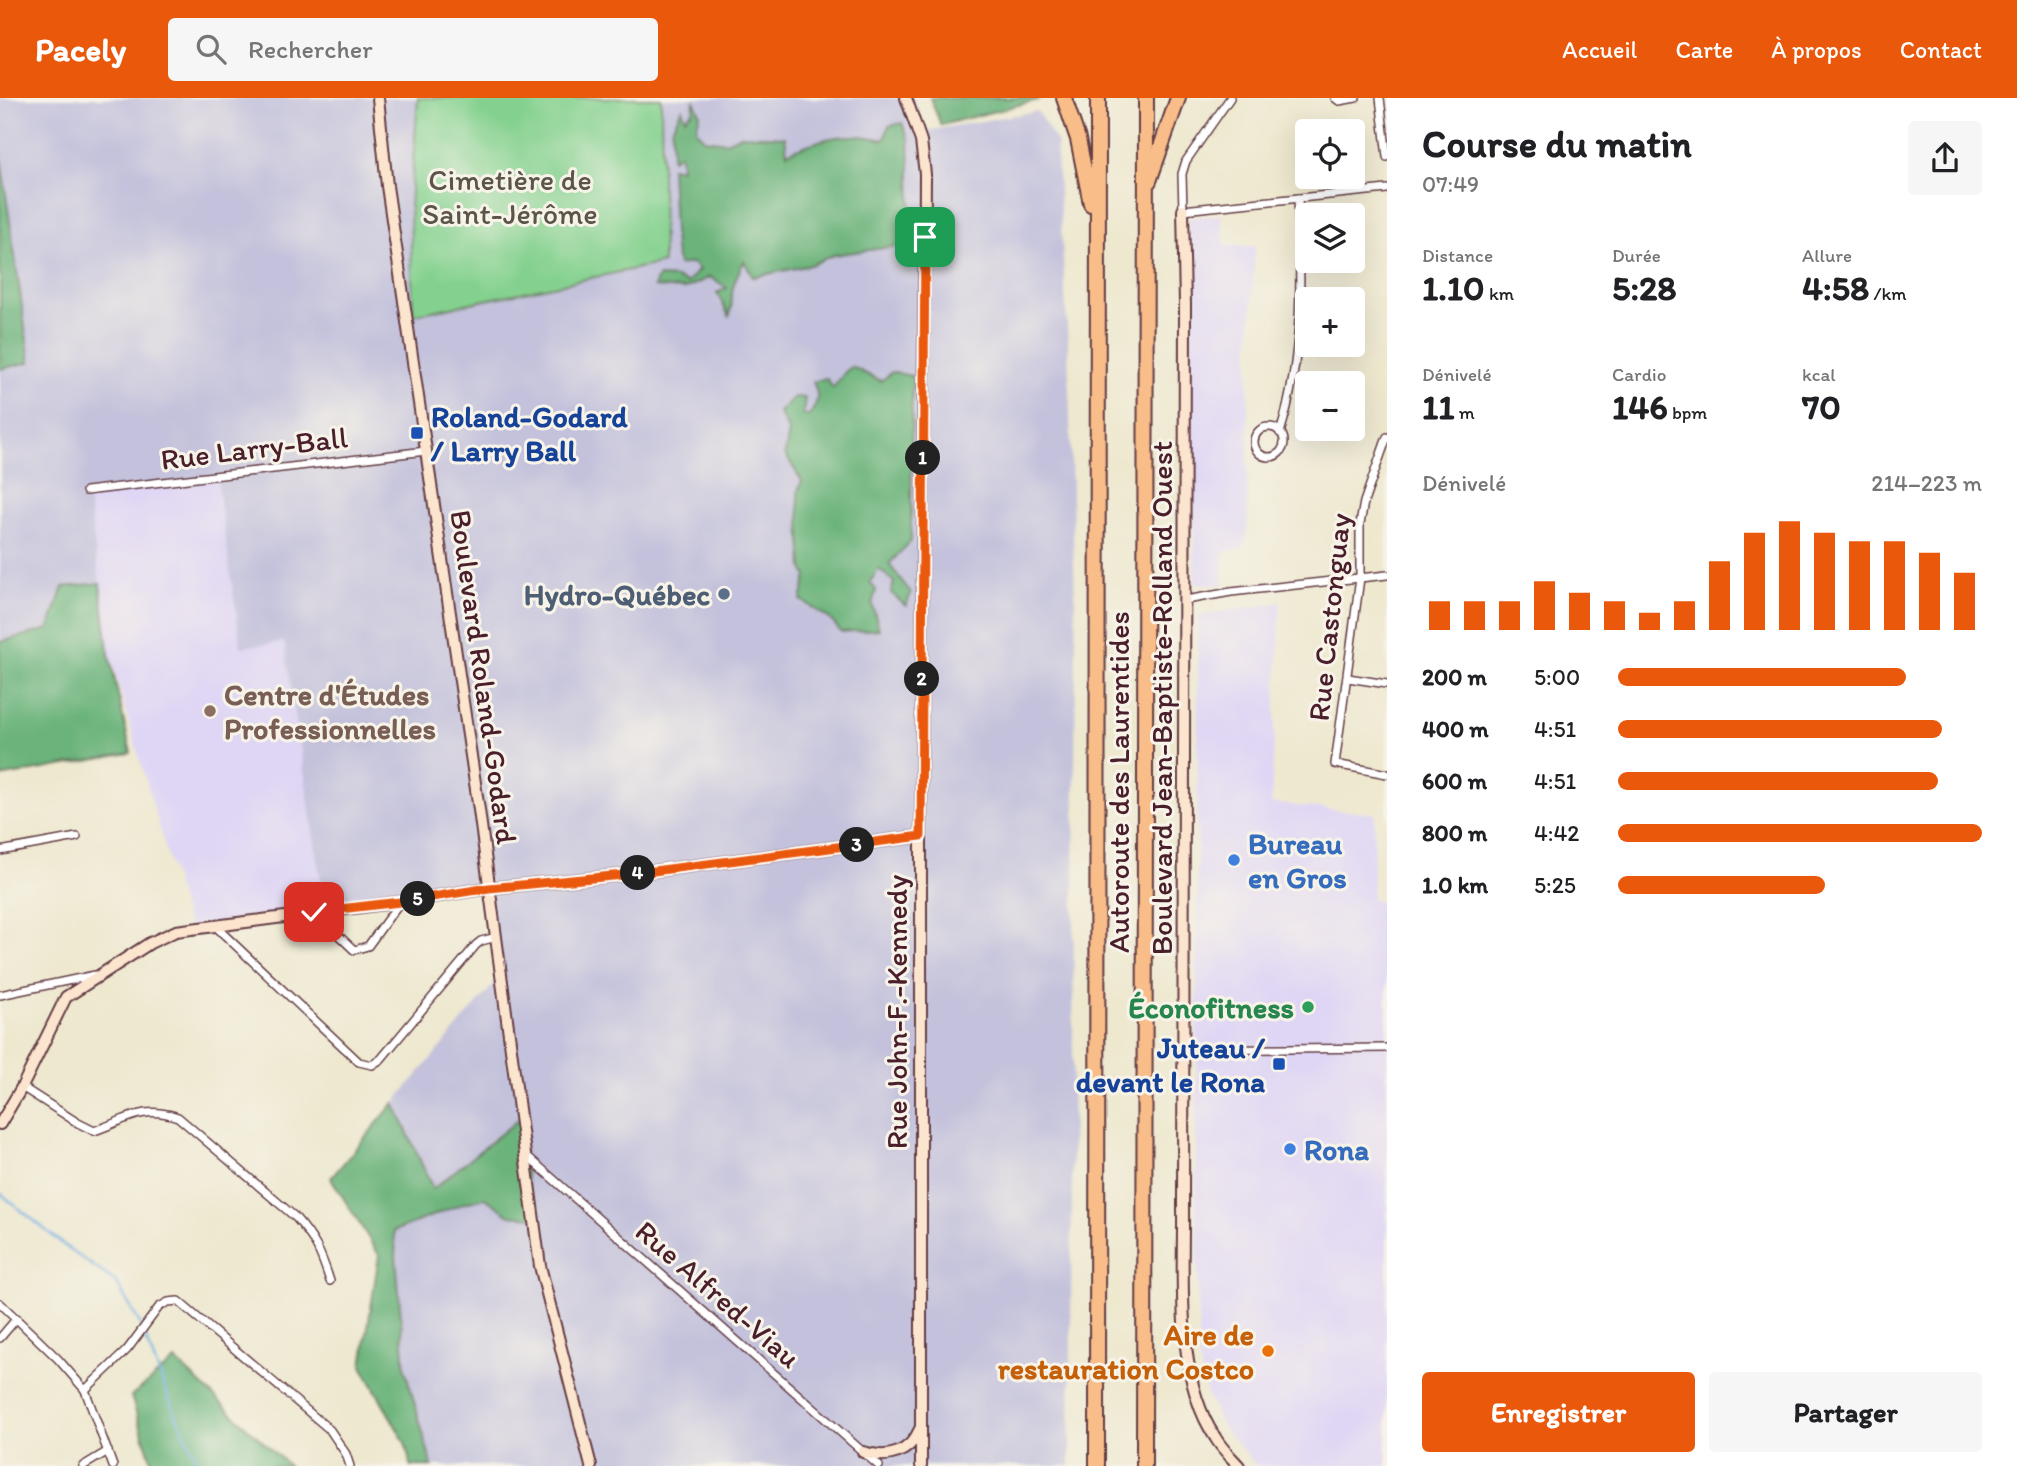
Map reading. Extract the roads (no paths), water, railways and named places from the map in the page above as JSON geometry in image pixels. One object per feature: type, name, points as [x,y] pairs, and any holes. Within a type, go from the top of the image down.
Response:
[{"type":"highway","points":[[1064,98],[1078,139],[1098,237]]},
{"type":"highway","name":"Autoroute des Laurentides","points":[[1097,1466],[1098,98]]},
{"type":"highway","name":"Autoroute des Laurentides","points":[[1143,1466],[1146,98]]},
{"type":"highway","points":[[1145,192],[1178,98]]},
{"type":"highway","points":[[1144,1383],[1153,1466]]},
{"type":"street","name":"Boulevard Roland-Godard","points":[[379,98],[387,186],[497,937],[540,1266],[591,1466]]},
{"type":"street","name":"Rue John-F.-Kennedy","points":[[906,98],[922,141],[925,174],[921,1466]]},
{"type":"street","points":[[1230,98],[1186,161],[1182,174],[1183,210],[1387,188]]},
{"type":"street","points":[[1335,98],[1339,101],[1356,98]]},
{"type":"street","points":[[1380,98],[1387,157]]},
{"type":"street","points":[[1280,433],[1266,428],[1258,432],[1254,441],[1256,450],[1264,456],[1278,454],[1283,442],[1280,433],[1300,330],[1298,198]]},
{"type":"street","name":"Boulevard Jean-Baptiste-Rolland Ouest","points":[[1183,210],[1186,600],[1183,1204],[1185,1346],[1195,1395],[1213,1436],[1239,1466]]},
{"type":"street","name":"Rue Castonguay","points":[[1387,437],[1364,502],[1360,524],[1360,578],[1335,764],[1387,775]]},
{"type":"street","name":"Rue Larry-Ball","points":[[86,491],[426,451]]},
{"type":"street","points":[[1186,600],[1231,592],[1387,575]]},
{"type":"street","points":[[1348,678],[1387,684]]},
{"type":"street","points":[[0,851],[77,836]]},
{"type":"street","points":[[0,1124],[22,1087],[66,997],[150,943],[176,931],[489,888],[623,875],[921,836]]},
{"type":"street","points":[[314,912],[354,950],[368,946],[400,902]]},
{"type":"street","points":[[213,925],[359,1062],[372,1065],[381,1059],[476,945],[497,937]]},
{"type":"street","points":[[0,995],[101,974]]},
{"type":"street","points":[[1185,1049],[1387,1048]]},
{"type":"street","points":[[22,1087],[94,1131],[133,1115],[158,1111],[177,1117],[295,1217],[321,1250],[330,1281]]},
{"type":"street","name":"Rue Alfred-Viau","points":[[527,1156],[879,1466]]},
{"type":"street","points":[[85,1390],[127,1350],[159,1307],[178,1301],[330,1430],[346,1454],[350,1466]]},
{"type":"street","points":[[0,1303],[58,1359],[85,1390],[113,1466]]},
{"type":"street","points":[[0,1338],[17,1318]]},
{"type":"street","points":[[863,1452],[883,1455],[904,1451],[912,1444],[921,1426]]},
{"type":"street","points":[[83,1466],[108,1451]]},
{"type":"waterway","points":[[0,1193],[70,1250],[116,1282],[139,1322],[175,1413],[200,1466]]},
{"type":"place","name":"Roland-Godard / Larry Ball","points":[[417,433]]},
{"type":"place","name":"Hydro-Québec","points":[[724,594]]},
{"type":"place","name":"Centre d'Études Professionnelles","points":[[210,711]]},
{"type":"place","name":"Bureau en Gros","points":[[1234,860]]},
{"type":"place","name":"Éconofitness","points":[[1308,1007]]},
{"type":"place","name":"Juteau / devant le Rona","points":[[1279,1064]]},
{"type":"place","name":"Rona","points":[[1290,1149]]},
{"type":"place","name":"Aire de restauration Costco","points":[[1268,1351]]},
{"type":"park label","name":"Cimetière de Saint-Jérôme","points":[[510,196]]}]
